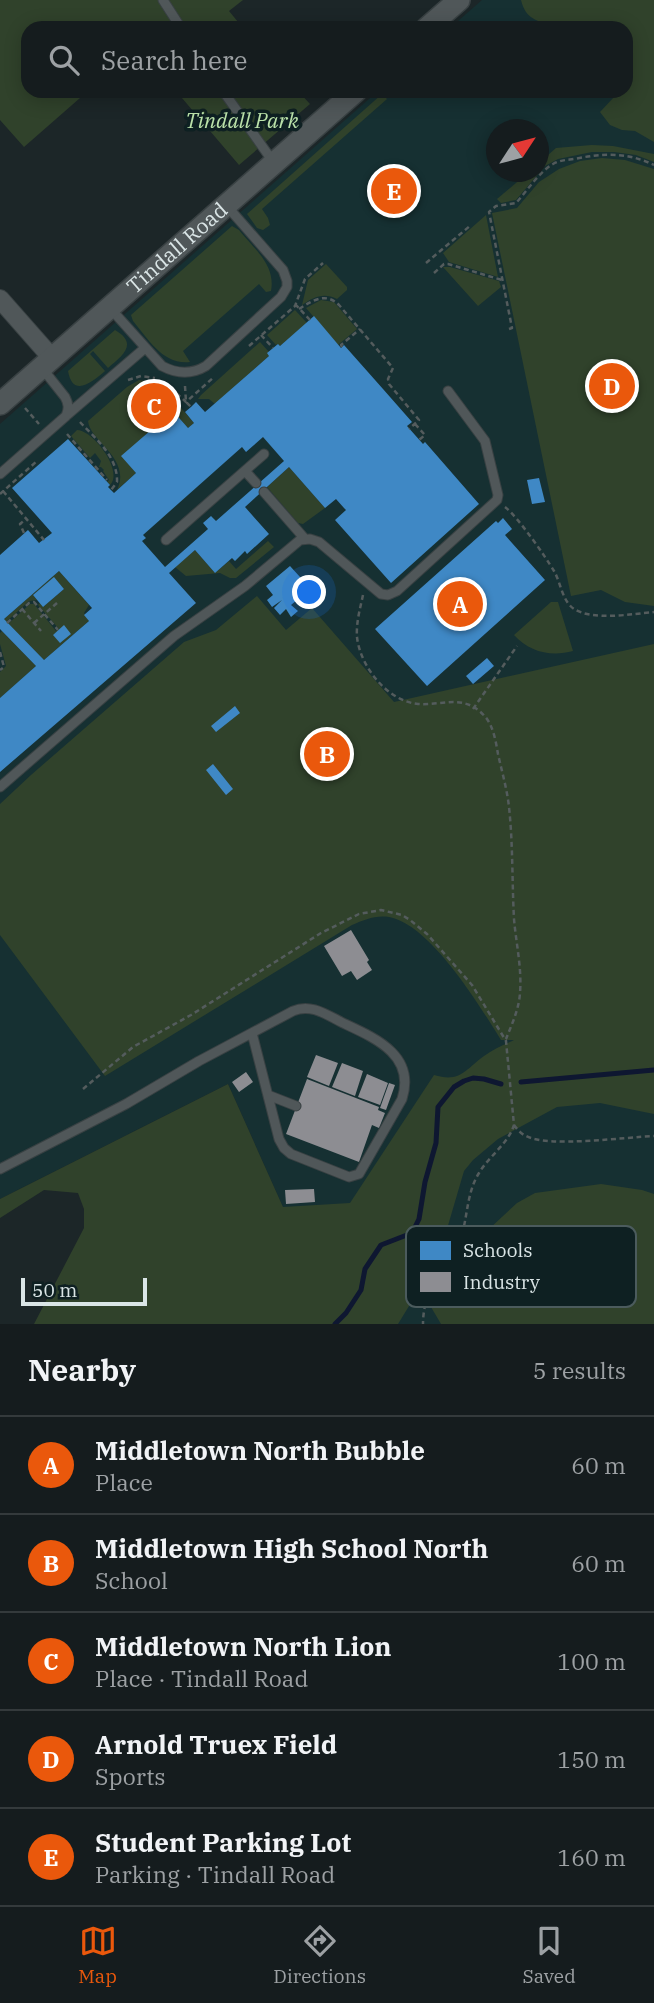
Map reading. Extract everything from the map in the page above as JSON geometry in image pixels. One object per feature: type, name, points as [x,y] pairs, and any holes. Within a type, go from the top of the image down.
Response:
[{"type":"street","points":[[435,21],[459,0]]},
{"type":"street","name":"Tindall Road","points":[[0,404],[348,98]]},
{"type":"street","points":[[0,299],[47,363]]},
{"type":"lane","points":[[163,0],[176,21]]},
{"type":"lane","points":[[228,98],[274,163]]},
{"type":"lane","points":[[110,308],[158,363],[167,369],[178,373],[197,371],[206,366],[277,302],[285,292],[287,281],[283,270],[226,205]]},
{"type":"lane","points":[[0,474],[145,348]]},
{"type":"lane","points":[[47,363],[68,402],[66,416]]},
{"type":"lane","points":[[0,787],[174,636],[245,586],[294,544],[310,538],[319,542],[381,594],[394,593],[497,500],[485,442],[447,391]]},
{"type":"lane","points":[[166,540],[264,454]]},
{"type":"lane","points":[[245,471],[256,483]]},
{"type":"lane","points":[[264,492],[305,539]]},
{"type":"lane","points":[[0,1169],[126,1104],[252,1033],[298,1009],[309,1008],[379,1040],[399,1061],[405,1084],[402,1099],[362,1172],[353,1177],[291,1154],[284,1148],[279,1139],[252,1033]]},
{"type":"lane","points":[[268,1096],[296,1107]]},
{"type":"lane","points":[[369,1134],[380,1139]]},
{"type":"path","points":[[509,329],[512,328],[489,212],[496,206],[516,203],[547,169],[557,162],[614,154],[637,158],[654,165]]},
{"type":"path","points":[[426,263],[471,225]]},
{"type":"path","points":[[434,272],[448,264],[502,280]]},
{"type":"path","points":[[299,309],[317,299],[331,298],[339,305],[393,368],[388,379],[390,387],[419,420],[409,429]]},
{"type":"path","points":[[295,304],[310,320]]},
{"type":"path","points":[[342,346],[360,329]]},
{"type":"path","points":[[261,335],[273,348]]},
{"type":"path","points":[[186,402],[216,375]]},
{"type":"path","points":[[162,381],[191,407]]},
{"type":"path","points":[[185,386],[186,402]]},
{"type":"path","points":[[385,391],[390,387]]},
{"type":"path","points":[[25,408],[41,426]]},
{"type":"path","points":[[80,422],[101,444],[114,464],[117,482],[111,490]]},
{"type":"path","points":[[415,424],[425,435],[419,440]]},
{"type":"path","points":[[67,434],[107,480]]},
{"type":"path","points":[[4,491],[44,540]]},
{"type":"path","points":[[497,500],[510,510],[547,559],[566,600],[574,609],[596,615],[654,612]]},
{"type":"path","points":[[24,533],[20,524],[27,518]]},
{"type":"path","points":[[366,582],[357,636],[365,662],[390,693],[413,703],[459,702],[486,718],[491,727],[509,806],[520,989],[519,1002],[506,1041],[514,1125],[472,1185],[464,1226]]},
{"type":"path","points":[[7,623],[29,603],[36,602],[58,630]]},
{"type":"path","points":[[34,623],[57,603]]},
{"type":"path","points":[[22,610],[41,631]]},
{"type":"path","points":[[473,709],[517,646]]},
{"type":"path","points":[[0,652],[4,667],[0,670]]},
{"type":"path","points":[[83,1088],[133,1047],[191,1015],[321,933],[371,911],[402,915],[427,934],[472,985],[506,1041]]},
{"type":"path","points":[[514,1125],[526,1137],[547,1141],[654,1136]]},
{"type":"shaded area","points":[[482,0],[549,0],[577,21],[458,21]]},
{"type":"shaded area","points":[[654,80],[654,1324],[339,1324],[310,1268],[228,1084],[0,1199],[0,424],[370,98],[633,98],[633,88]]},
{"type":"green space","points":[[0,0],[243,0],[229,11],[237,21],[21,21],[21,98],[80,98],[24,147],[0,120]]},
{"type":"green space","points":[[521,0],[654,0],[654,142],[635,131],[610,125],[600,112],[613,98],[633,98],[633,21],[539,21],[529,16]]},
{"type":"green space","name":"Tindall Park","points":[[182,98],[304,98],[310,104],[239,165]]},
{"type":"green space","points":[[378,98],[387,99],[262,209],[270,225],[263,230],[257,228],[247,214]]},
{"type":"green space","points":[[613,146],[654,154],[654,162],[636,155],[592,152],[558,159],[549,164],[549,154],[556,148]]},
{"type":"green space","points":[[602,158],[625,160],[654,169],[654,606],[625,602],[601,590],[571,596],[492,213],[517,208],[539,182],[549,182],[549,176],[580,161]]},
{"type":"green space","points":[[517,182],[531,182],[516,200],[501,203],[497,199]]},
{"type":"green space","points":[[486,215],[498,277],[449,262],[443,253]]},
{"type":"green space","points":[[232,226],[239,230],[267,265],[272,282],[271,291],[266,292],[259,284],[183,351],[190,362],[172,360],[157,350],[131,315]]},
{"type":"green space","points":[[326,264],[347,290],[337,299],[319,296],[302,305],[308,280]]},
{"type":"green space","points":[[443,267],[499,281],[501,287],[478,306]]},
{"type":"green space","points":[[321,300],[334,302],[357,329],[338,345],[306,308]]},
{"type":"green space","points":[[295,310],[307,323],[280,346],[276,345],[267,335]]},
{"type":"green space","points":[[115,330],[126,340],[123,354],[108,368],[93,351],[90,354],[105,371],[84,385],[74,384],[68,371]]},
{"type":"green space","points":[[260,342],[269,352],[269,356],[215,404],[209,399],[198,399],[201,395]]},
{"type":"green space","points":[[139,380],[156,383],[166,391],[161,396],[157,393],[146,402],[157,415],[168,405],[164,401],[170,395],[194,423],[188,428],[173,411],[122,456],[136,473],[117,490],[119,469],[109,451],[90,429],[88,421]]},
{"type":"green space","points":[[77,430],[91,437],[105,452],[113,471],[110,485],[104,470],[99,467],[101,461],[95,453],[90,458],[71,436]]},
{"type":"green space","points":[[289,467],[325,508],[303,524],[298,523],[267,487]]},
{"type":"green space","points":[[268,541],[274,547],[236,578],[220,573],[186,576],[175,567],[195,550],[215,573],[229,561],[236,569]]},
{"type":"green space","points":[[59,571],[89,605],[84,613],[89,621],[44,660],[8,624],[30,604],[34,604],[56,631],[59,629],[38,605],[40,603],[43,607],[64,589],[54,578],[33,595],[37,600],[29,601],[6,622],[4,619]]},
{"type":"green space","points":[[257,596],[286,630],[312,608],[394,702],[654,644],[654,1114],[600,1103],[557,1107],[498,1139],[464,1171],[448,1226],[406,1226],[406,1307],[408,1307],[398,1324],[34,1324],[84,1228],[84,1209],[78,1193],[44,1190],[0,1218],[0,1199],[228,1084],[283,1207],[350,1203],[434,1075],[450,1077],[462,1074],[487,1054],[514,1040],[501,1040],[452,968],[421,934],[405,923],[389,917],[379,917],[352,925],[105,1076],[0,935],[0,804],[184,642],[216,630]]},
{"type":"green space","points":[[551,602],[558,602],[573,651],[541,652],[526,646],[514,635]]},
{"type":"green space","points":[[2,631],[36,666],[0,698],[0,672],[6,666],[0,644]]},
{"type":"green space","points":[[601,1184],[654,1194],[654,1324],[441,1324],[431,1307],[636,1307],[636,1226],[492,1226],[517,1203],[535,1193]]},
{"type":"building: Schools","points":[[314,316],[341,348],[344,345],[412,422],[407,426],[423,444],[425,442],[479,504],[391,583],[335,520],[346,510],[336,499],[325,508],[289,467],[245,507],[269,534],[247,554],[245,551],[235,561],[232,558],[215,573],[195,550],[169,573],[196,603],[0,772],[0,698],[36,666],[0,629],[0,555],[28,530],[39,543],[52,533],[12,488],[68,439],[110,485],[108,487],[114,493],[136,473],[121,456],[173,411],[188,428],[194,423],[185,412],[196,402],[205,412],[269,356],[267,353],[278,344],[280,346]],"holes":[[[263,437],[284,461],[216,521],[211,516],[203,523],[208,529],[165,567],[142,541],[146,538],[143,535],[242,447],[246,452]],[[59,571],[92,608],[84,615],[89,621],[44,660],[4,619]]]},
{"type":"building: Schools","points":[[539,478],[545,502],[532,504],[527,480]]},
{"type":"building: Schools","points":[[503,518],[512,529],[505,535],[545,580],[427,686],[375,629],[496,521],[498,523]]},
{"type":"building: Schools","points":[[290,566],[310,589],[291,605],[298,611],[291,617],[286,609],[280,615],[274,608],[282,600],[272,607],[267,600],[273,595],[266,586]]},
{"type":"building: Schools","points":[[54,577],[64,589],[43,607],[33,595]]},
{"type":"building: Schools","points":[[64,625],[71,634],[60,643],[53,635]]},
{"type":"building: Schools","points":[[487,658],[494,666],[473,684],[466,676]]},
{"type":"building: Schools","points":[[235,706],[240,713],[216,732],[211,726]]},
{"type":"building: Schools","points":[[213,764],[233,789],[226,795],[206,770]]},
{"type":"building: Industry","points":[[351,930],[372,970],[357,980],[351,971],[342,976],[324,946]]},
{"type":"building: Industry","points":[[316,1055],[338,1063],[329,1086],[307,1077]]},
{"type":"building: Industry","points":[[342,1063],[363,1071],[355,1096],[332,1087]]},
{"type":"building: Industry","points":[[246,1072],[253,1082],[239,1092],[232,1082]]},
{"type":"building: Industry","points":[[367,1074],[388,1083],[380,1105],[358,1097]]},
{"type":"building: Industry","points":[[307,1079],[379,1107],[378,1110],[385,1113],[379,1128],[372,1125],[359,1162],[286,1134]]},
{"type":"building: Industry","points":[[389,1083],[395,1085],[386,1110],[380,1108]]},
{"type":"building: Industry","points":[[314,1189],[315,1202],[286,1204],[285,1190]]},
{"type":"waterway","points":[[521,1082],[654,1070]]},
{"type":"waterway","points":[[416,1226],[436,1143],[438,1107],[454,1087],[464,1081],[473,1078],[501,1084]]},
{"type":"waterway","points":[[335,1324],[361,1290],[365,1269],[381,1245],[406,1235]]},
{"type":"place","name":"Student Parking Lot","points":[[394,191]]},
{"type":"place","name":"Arnold Truex Field","points":[[612,386]]},
{"type":"place","name":"Middletown North Lion","points":[[154,406]]},
{"type":"place","name":"Middletown North Bubble","points":[[460,604]]},
{"type":"place","name":"Middletown High School North","points":[[327,754]]}]
